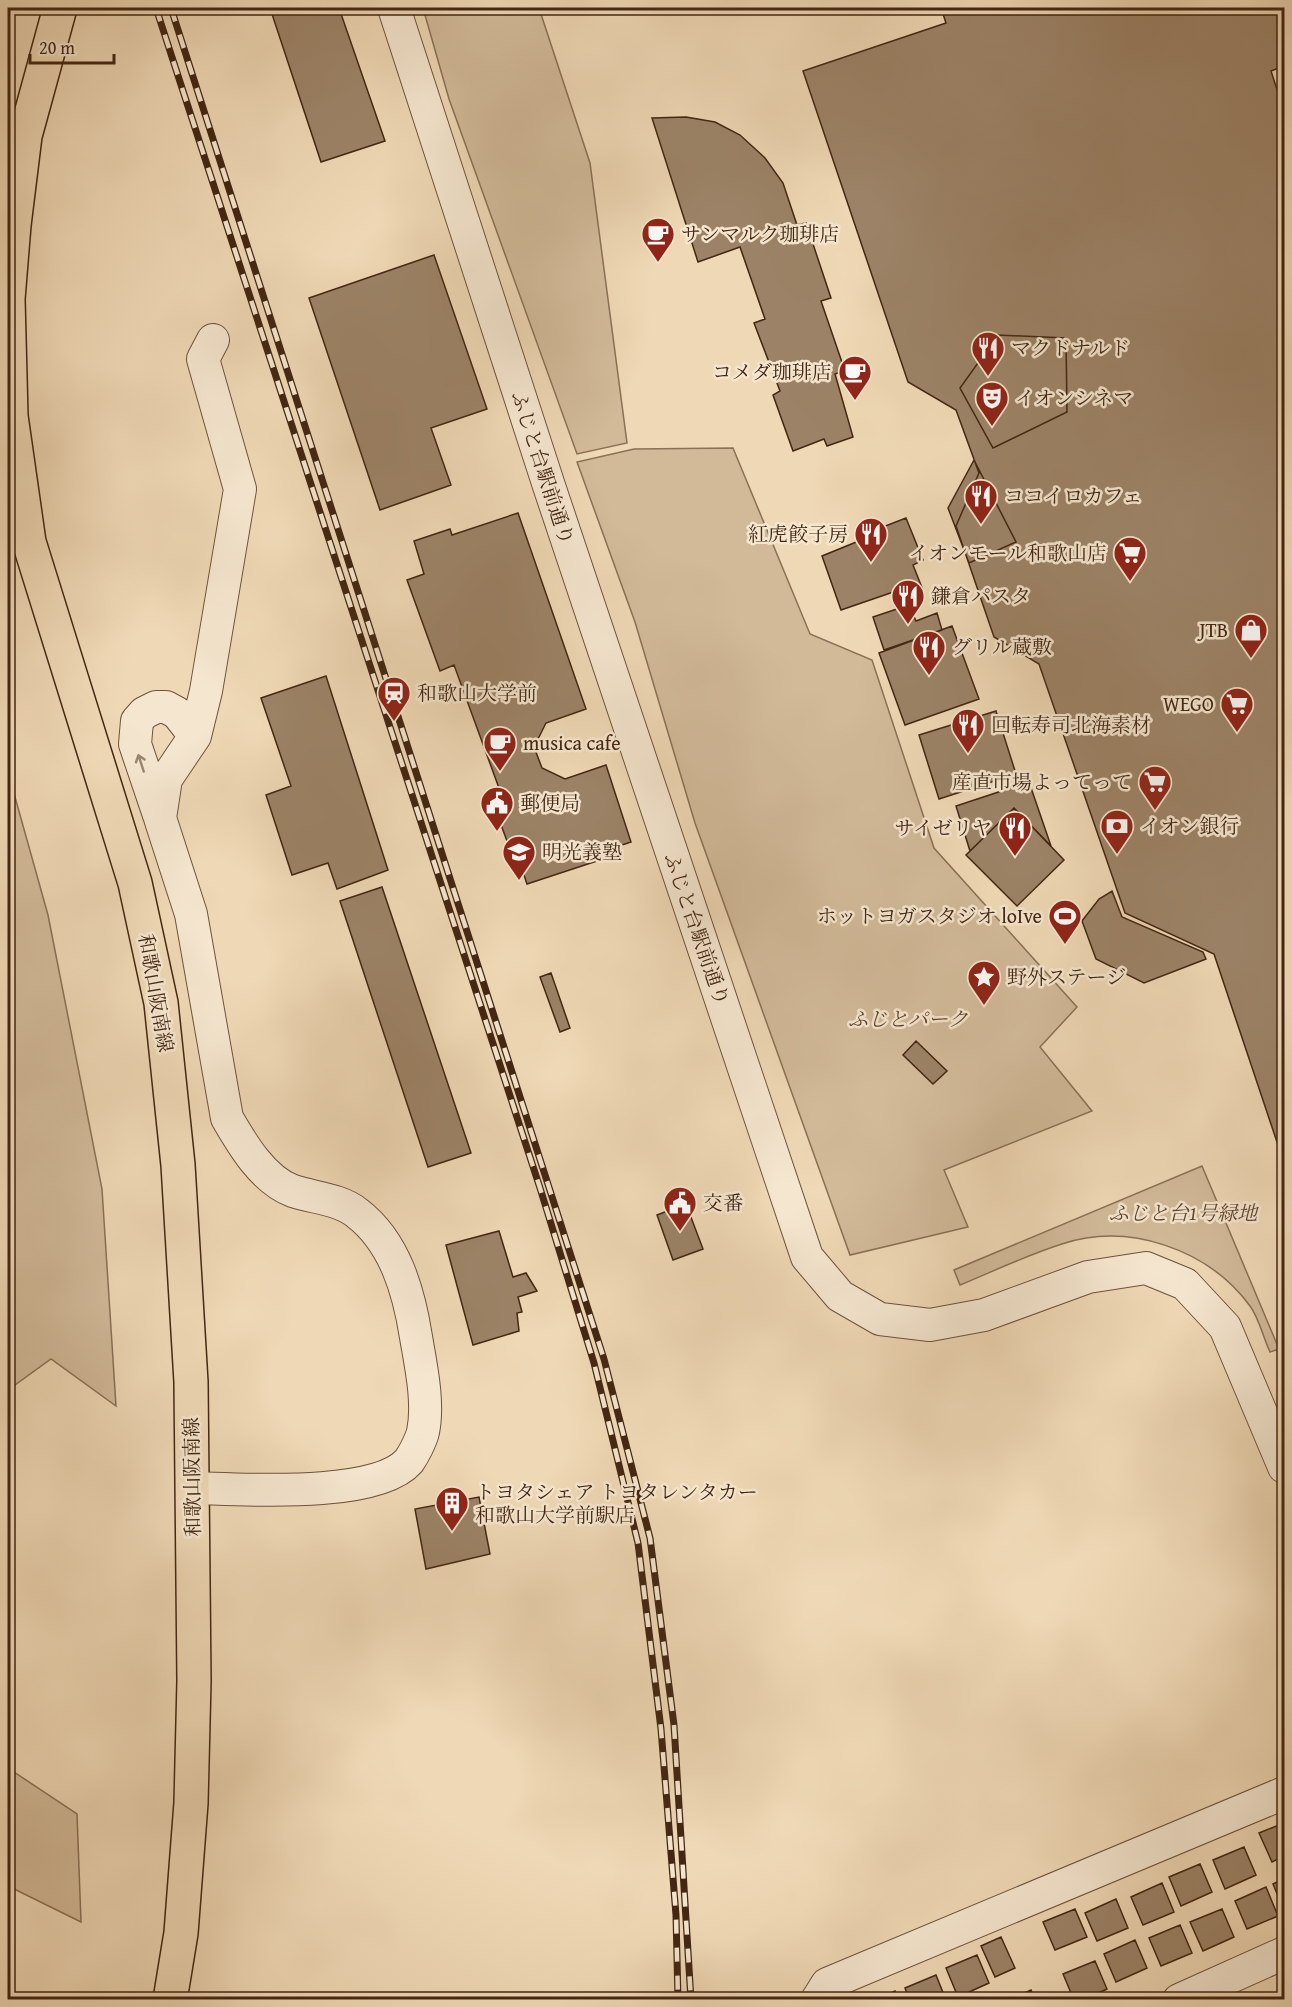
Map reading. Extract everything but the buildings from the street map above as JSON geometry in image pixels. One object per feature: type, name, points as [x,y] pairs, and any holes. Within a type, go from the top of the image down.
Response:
[{"type":"main road","name":"和歌山阪南線","points":[[60,8],[26,136],[14,225],[8,299],[11,416],[29,542],[135,883],[161,1003],[178,1165],[191,1382],[194,1681],[191,1803],[181,1933],[170,2000]]},
{"type":"street","name":"ふじと台駅前通り","points":[[394,8],[549,486],[807,1257],[840,1296],[880,1319],[930,1325],[984,1315],[1088,1277],[1146,1268],[1185,1284],[1225,1327],[1284,1467]]},
{"type":"street","points":[[160,818],[166,779],[195,736],[218,631],[240,489],[203,360],[213,340]]},
{"type":"street","points":[[193,1488],[325,1490],[380,1478],[409,1461],[423,1433],[424,1413],[421,1362],[412,1311],[397,1265],[379,1236],[357,1213],[342,1204],[290,1190],[264,1170],[242,1144],[227,1118],[191,914],[135,744],[137,721],[144,713],[156,707],[166,707],[177,713],[195,736]]},
{"type":"street","points":[[817,2000],[826,1984],[1284,1793]]},
{"type":"street","points":[[1179,2000],[1284,1953]]},
{"type":"green space","points":[[423,8],[539,8],[590,163],[627,443],[577,454],[449,99]]},
{"type":"green space","name":"ふじとパーク","points":[[733,448],[810,634],[872,660],[934,848],[1077,1007],[1040,1047],[1092,1111],[944,1170],[968,1227],[850,1255],[695,823],[635,622],[577,462],[634,449]]},
{"type":"green space","points":[[8,772],[48,915],[102,1189],[116,1406],[51,1359],[8,1390]]},
{"type":"green space","name":"ふじと台1号緑地","points":[[1202,1166],[1279,1349],[1270,1352],[1250,1306],[1233,1286],[1212,1269],[1165,1245],[1140,1239],[1114,1236],[1088,1238],[1062,1244],[960,1285],[954,1270]]},
{"type":"green space","points":[[8,1768],[77,1814],[81,1922],[8,1886]]},
{"type":"railway","points":[[156,8],[540,1188],[594,1363],[638,1543],[661,1729],[676,1915],[678,2000]]},
{"type":"railway","points":[[171,8],[604,1359],[650,1538],[674,1725],[691,2000]]},
{"type":"place","name":"サンマルク珈琲店","points":[[658,263]]},
{"type":"place","name":"マクドナルド","points":[[988,377]]},
{"type":"place","name":"コメダ珈琲店","points":[[855,401]]},
{"type":"place","name":"イオンシネマ","points":[[992,427]]},
{"type":"place","name":"ココイロカフェ","points":[[981,525]]},
{"type":"place","name":"紅虎餃子房","points":[[871,563]]},
{"type":"place","name":"イオンモール和歌山店","points":[[1130,582]]},
{"type":"place","name":"鎌倉パスタ","points":[[908,625]]},
{"type":"place","name":"JTB","points":[[1251,659]]},
{"type":"place","name":"グリル蔵敷","points":[[929,676]]},
{"type":"place","name":"和歌山大学前","points":[[394,722]]},
{"type":"place","name":"WEGO","points":[[1237,733]]},
{"type":"place","name":"回転寿司北海素材","points":[[968,754]]},
{"type":"place","name":"musica cafe","points":[[500,772]]},
{"type":"place","name":"産直市場よってって","points":[[1155,811]]},
{"type":"place","name":"郵便局","points":[[497,832]]},
{"type":"place","name":"イオン銀行","points":[[1117,855]]},
{"type":"place","name":"サイゼリヤ","points":[[1015,857]]},
{"type":"place","name":"明光義塾","points":[[519,881]]},
{"type":"place","name":"ホットヨガスタジオ loIve","points":[[1065,945]]},
{"type":"place","name":"野外ステージ","points":[[984,1006]]},
{"type":"place","name":"交番","points":[[680,1232]]},
{"type":"place","name":"トヨタシェア トヨタレンタカー 和歌山大学前駅店","points":[[452,1532]]}]
